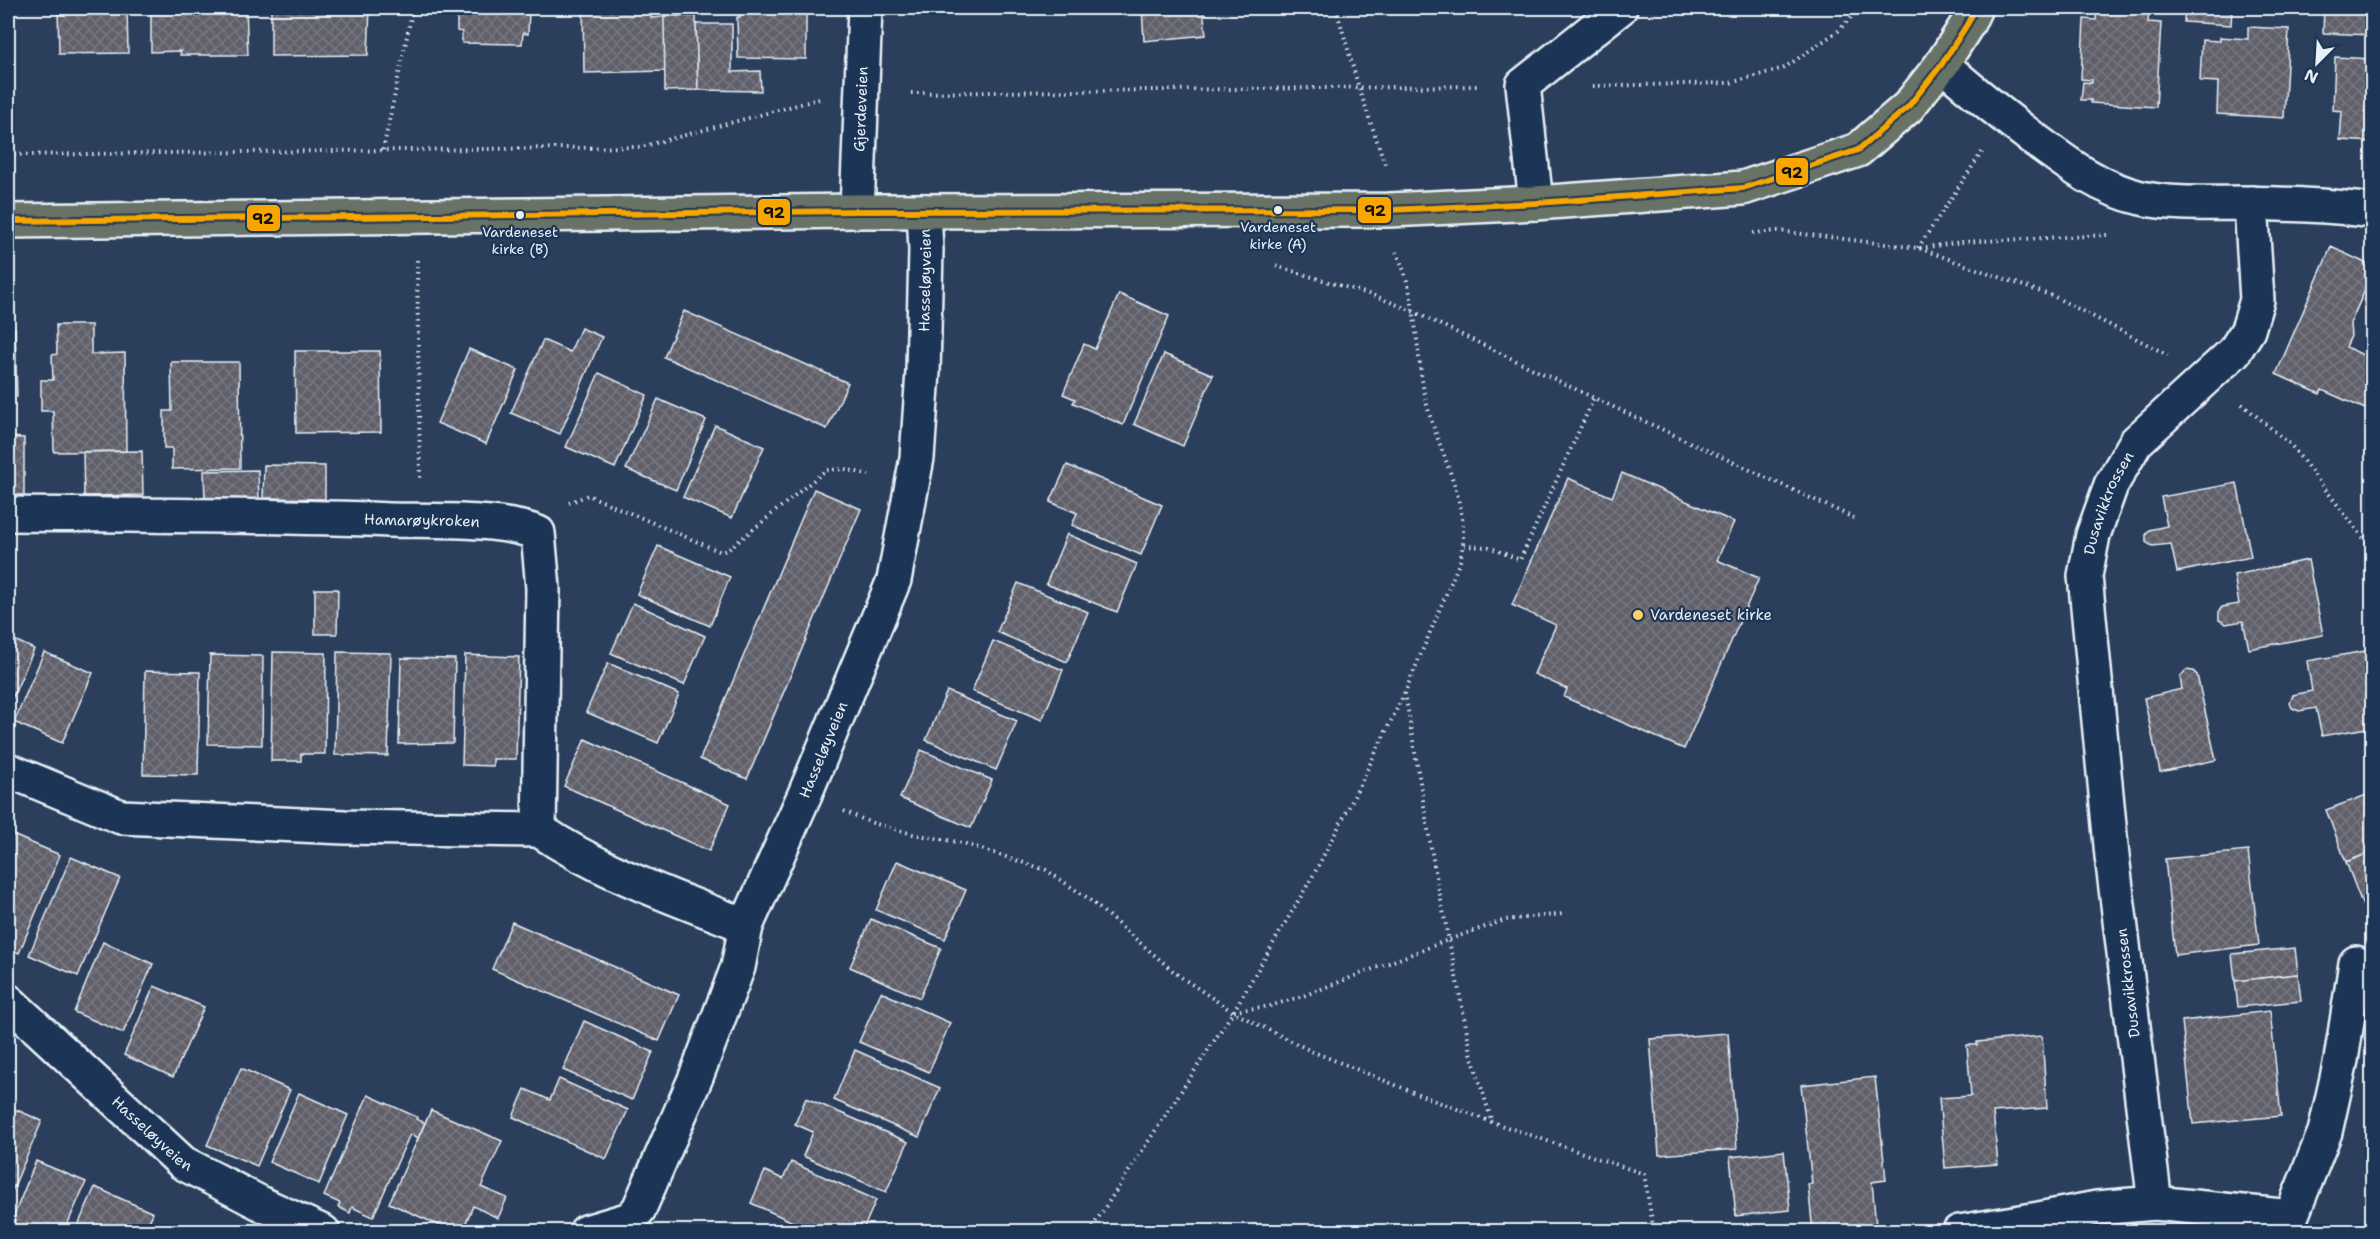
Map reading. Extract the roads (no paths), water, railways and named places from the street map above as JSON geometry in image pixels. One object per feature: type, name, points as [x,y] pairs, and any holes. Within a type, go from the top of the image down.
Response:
[{"type":"main road","points":[[8,221],[857,211],[1357,211],[1536,203],[1743,188],[1858,150],[1908,107],[1942,64],[1968,24],[1975,8]]},
{"type":"street","name":"Gjerdeveien","points":[[857,211],[865,8]]},
{"type":"street","points":[[1536,203],[1523,85],[1620,8]]},
{"type":"street","points":[[1942,64],[2055,155],[2087,177],[2115,190],[2143,198],[2184,203],[2250,203],[2343,207],[2373,211]]},
{"type":"street","name":"Dusavikkrossen","points":[[2155,1203],[2112,856],[2085,576],[2093,535],[2111,485],[2136,442],[2234,352],[2248,330],[2257,300],[2250,203]]},
{"type":"street","name":"Hasseløyveien","points":[[586,1232],[630,1219],[639,1209],[696,1077],[734,978],[746,926],[805,794],[894,580],[917,458],[923,372],[926,250],[924,211]]},
{"type":"street","name":"Hamarøykroken","points":[[8,514],[235,516],[420,521],[520,526],[538,533],[543,588],[538,830]]},
{"type":"street","points":[[8,770],[122,818],[345,827],[538,830],[585,858],[656,890],[746,926]]},
{"type":"street","points":[[1959,1232],[2097,1208],[2155,1203],[2303,1224],[2341,1060],[2356,963]]},
{"type":"street","name":"Hasseløyveien","points":[[8,1001],[183,1163],[222,1185],[323,1232]]},
{"type":"place","name":"Vardeneset kirke (A)","points":[[1278,210]]},
{"type":"place","name":"Vardeneset kirke (B)","points":[[520,215]]},
{"type":"place","name":"Vardeneset kirke","points":[[1638,615]]}]
